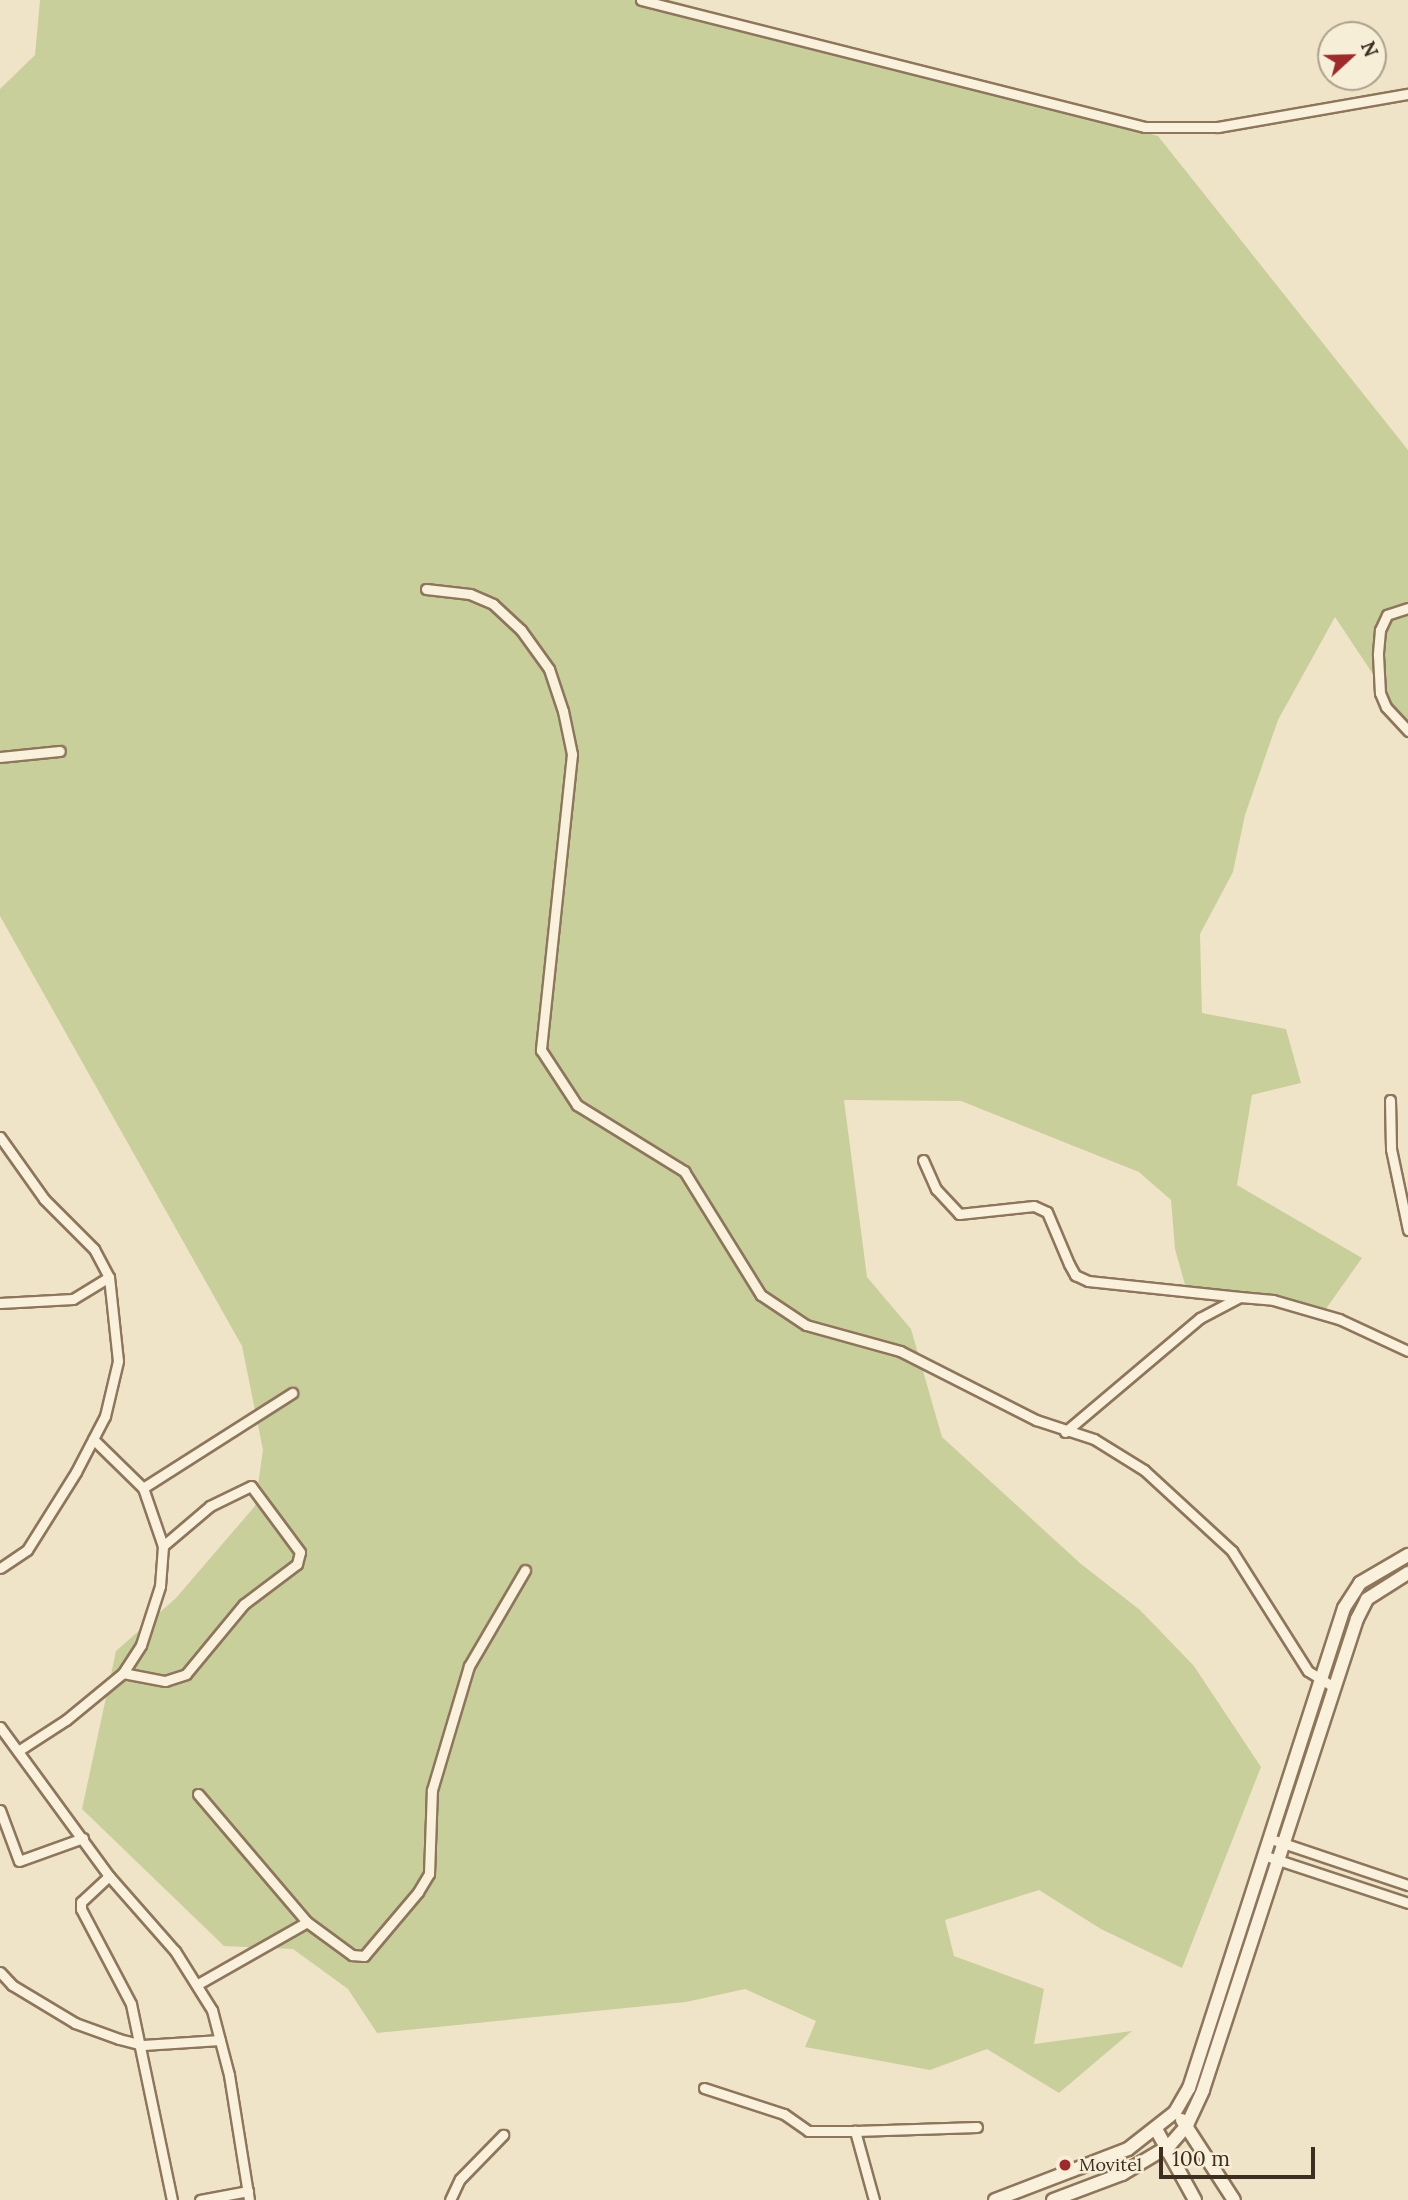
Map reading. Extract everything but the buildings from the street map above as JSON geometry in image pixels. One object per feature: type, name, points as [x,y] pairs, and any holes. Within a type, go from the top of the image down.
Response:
[{"type":"main road","points":[[1053,2200],[1122,2174],[1169,2146],[1187,2125],[1217,2049],[1271,1839],[1320,1682],[1351,1594],[1360,1583],[1408,1555]]},
{"type":"main road","points":[[995,2200],[1009,2198],[1073,2173],[1157,2131],[1175,2112],[1189,2088],[1203,2045],[1280,1860],[1334,1687],[1367,1599],[1408,1573]]},
{"type":"main road","points":[[1351,1594],[1367,1599]]},
{"type":"main road","points":[[1300,1745],[1314,1751]]},
{"type":"main road","points":[[1203,2045],[1217,2049]]},
{"type":"main road","points":[[1175,2112],[1187,2125],[1234,2200]]},
{"type":"main road","points":[[1157,2131],[1169,2146],[1195,2200]]},
{"type":"main road","points":[[1073,2173],[1080,2189]]},
{"type":"street","points":[[641,0],[1144,127],[1218,127],[1408,94]]},
{"type":"street","points":[[426,589],[470,594],[493,604],[521,630],[549,669],[564,711],[572,754],[541,1050],[577,1105],[684,1171],[761,1296],[806,1325],[900,1351],[1065,1432],[1094,1440],[1127,1457],[1191,1510],[1232,1550],[1308,1671],[1320,1682],[1334,1687]]},
{"type":"street","points":[[1408,608],[1387,615],[1380,631],[1378,654],[1380,693],[1386,707],[1408,731]]},
{"type":"street","points":[[0,757],[60,751]]},
{"type":"street","points":[[1390,1100],[1391,1149],[1408,1230]]},
{"type":"street","points":[[0,1137],[44,1199],[94,1249],[109,1277],[118,1361],[105,1416],[93,1439],[26,1550],[0,1568]]},
{"type":"street","points":[[923,1160],[936,1189],[959,1214],[1034,1206],[1047,1212],[1075,1275],[1088,1281],[1273,1300],[1339,1319],[1408,1352]]},
{"type":"street","points":[[0,1303],[73,1299],[109,1277]]},
{"type":"street","points":[[1065,1432],[1200,1318],[1240,1297]]},
{"type":"street","points":[[143,1488],[292,1393]]},
{"type":"street","points":[[18,1751],[66,1720],[123,1673],[141,1645],[160,1586],[163,1546],[143,1488],[93,1439]]},
{"type":"street","points":[[123,1673],[174,1681],[186,1674],[244,1604],[297,1564],[300,1552],[251,1486],[210,1506],[163,1546]]},
{"type":"street","points":[[198,1794],[307,1922],[352,1955],[364,1956],[418,1892],[429,1874],[432,1790],[469,1666],[525,1570]]},
{"type":"street","points":[[0,1727],[109,1877],[198,1984],[220,2040],[249,2196],[200,2200]]},
{"type":"street","points":[[0,1810],[19,1861],[83,1838]]},
{"type":"street","points":[[1271,1839],[1404,1884],[1395,1899]]},
{"type":"street","points":[[1266,1856],[1408,1903]]},
{"type":"street","points":[[109,1877],[81,1902],[81,1909],[131,2004],[143,2045],[172,2200]]},
{"type":"street","points":[[198,1984],[307,1922]]},
{"type":"street","points":[[0,1972],[12,1985],[75,2023],[143,2045],[220,2040]]},
{"type":"street","points":[[704,2088],[784,2113],[808,2131],[856,2132],[977,2127]]},
{"type":"street","points":[[856,2132],[874,2200]]},
{"type":"street","points":[[450,2200],[460,2179],[503,2135]]},
{"type":"green space","points":[[40,0],[670,0],[1158,136],[1408,450],[1408,727],[1335,617],[1278,720],[1245,815],[1233,872],[1200,934],[1202,1013],[1286,1029],[1301,1083],[1252,1095],[1237,1185],[1362,1258],[1323,1313],[1187,1292],[1175,1249],[1171,1200],[1139,1172],[961,1101],[844,1100],[867,1277],[911,1329],[942,1437],[1081,1564],[1140,1610],[1194,1666],[1261,1767],[1182,1968],[1101,1929],[1039,1890],[945,1920],[954,1956],[1044,1989],[1034,2044],[1132,2031],[1059,2093],[987,2049],[930,2070],[805,2047],[816,2021],[745,1989],[686,2002],[377,2033],[348,1989],[293,1949],[224,1946],[82,1809],[116,1651],[176,1598],[255,1506],[263,1450],[242,1346],[0,916],[0,89],[35,55]]},
{"type":"place","name":"Movitel","points":[[1065,2165]]}]
